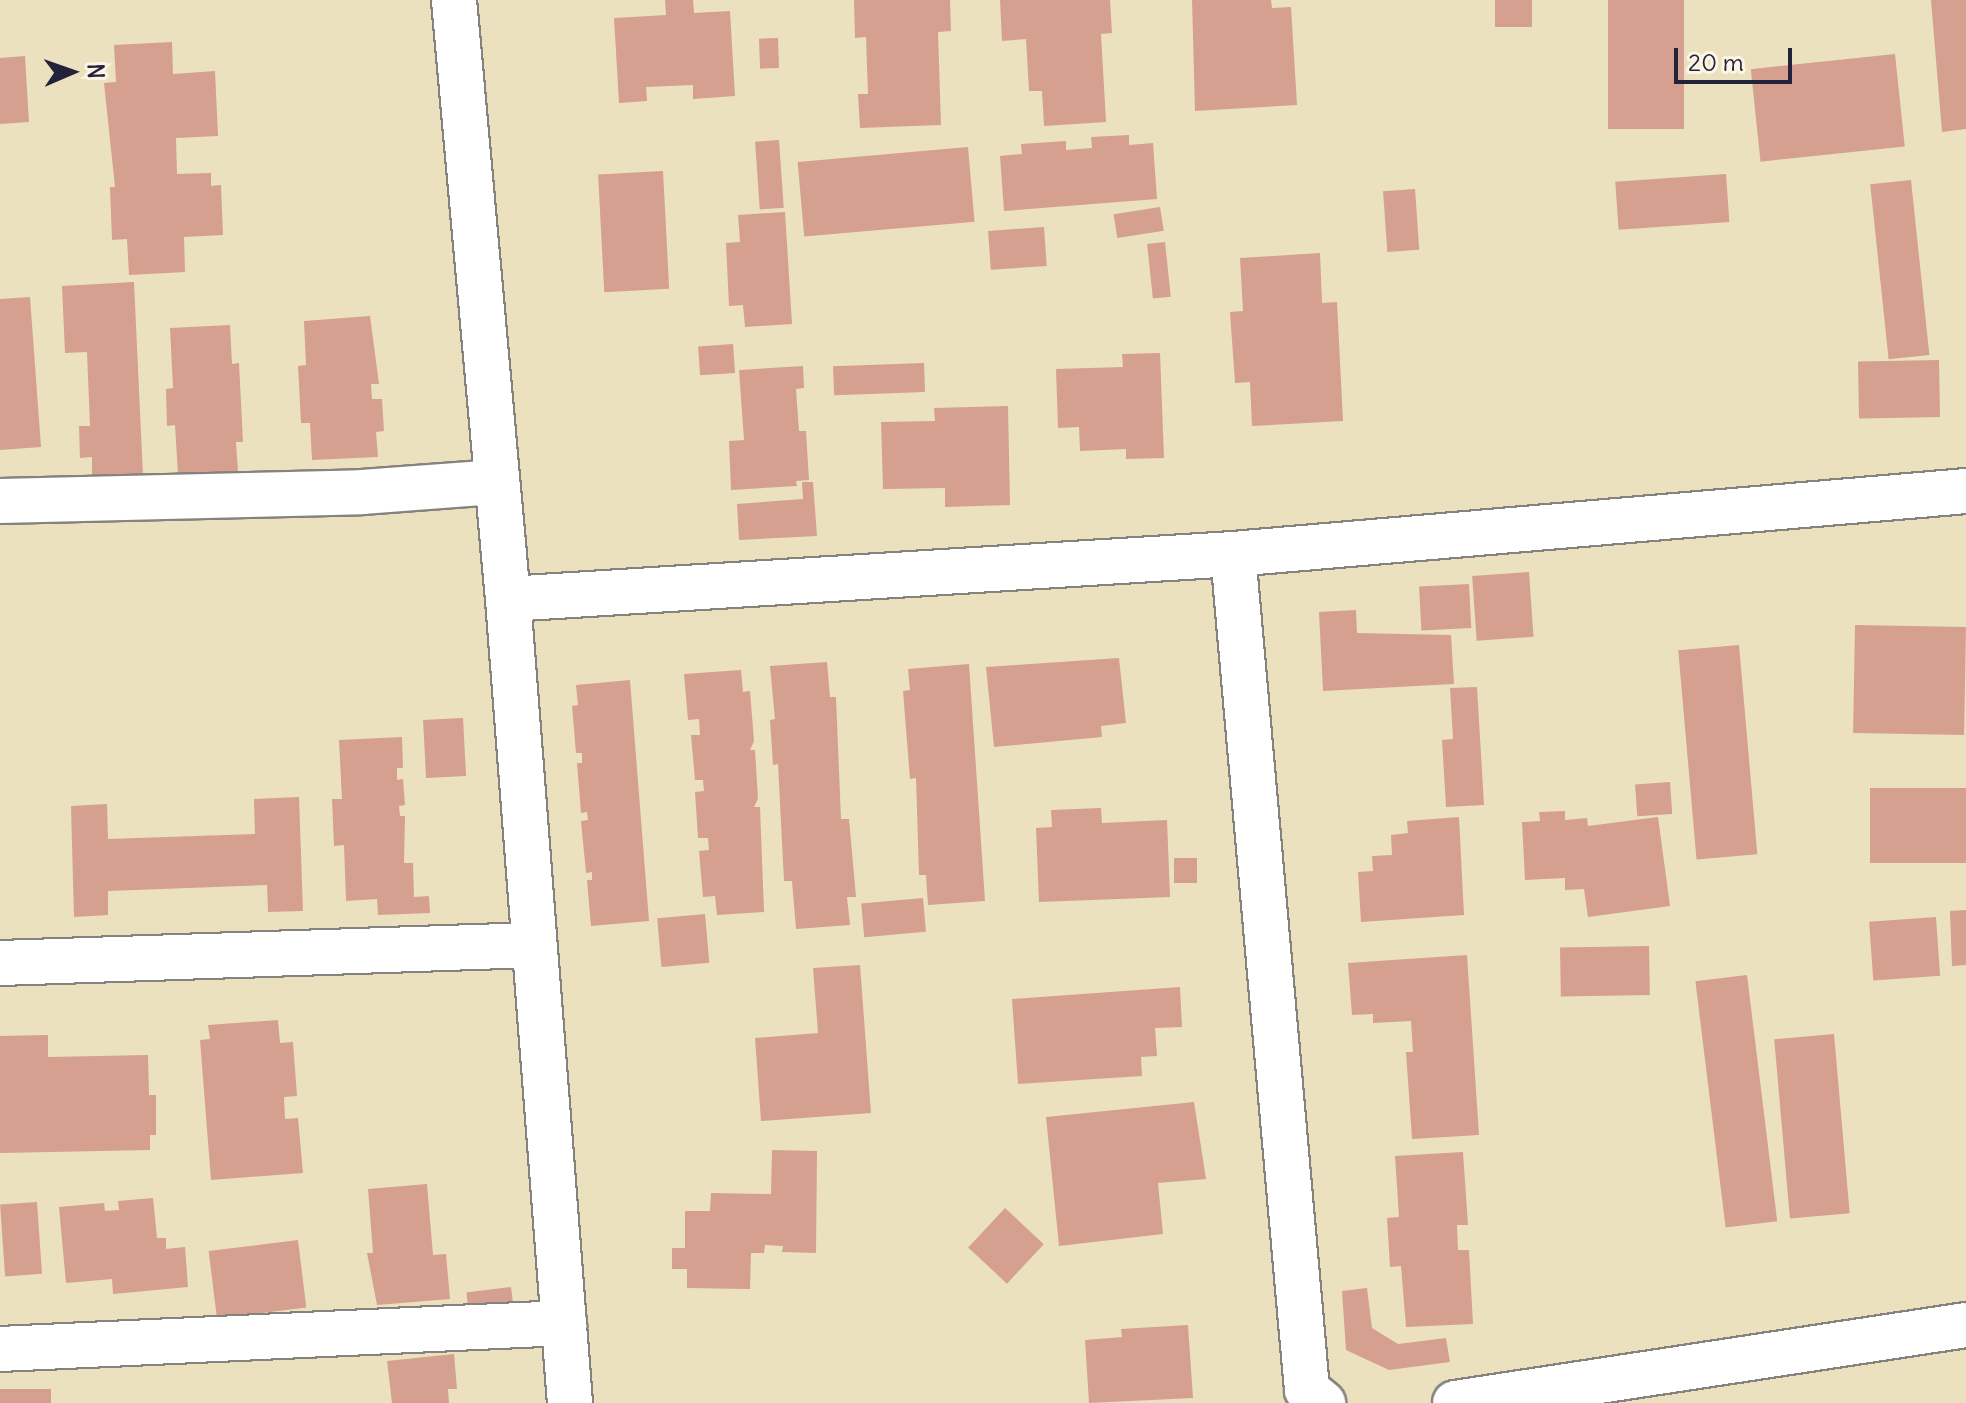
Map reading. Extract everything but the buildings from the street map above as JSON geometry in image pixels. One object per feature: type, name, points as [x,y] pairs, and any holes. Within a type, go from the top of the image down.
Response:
[{"type":"street","points":[[454,0],[495,482],[508,599],[570,1403]]},
{"type":"street","points":[[0,501],[362,492],[495,482]]},
{"type":"street","points":[[508,599],[1233,554],[1966,491]]},
{"type":"street","points":[[1233,554],[1307,1390],[1323,1403]]},
{"type":"street","points":[[0,963],[533,945]]},
{"type":"street","points":[[0,1349],[564,1323]]},
{"type":"street","points":[[1455,1403],[1966,1325]]}]
